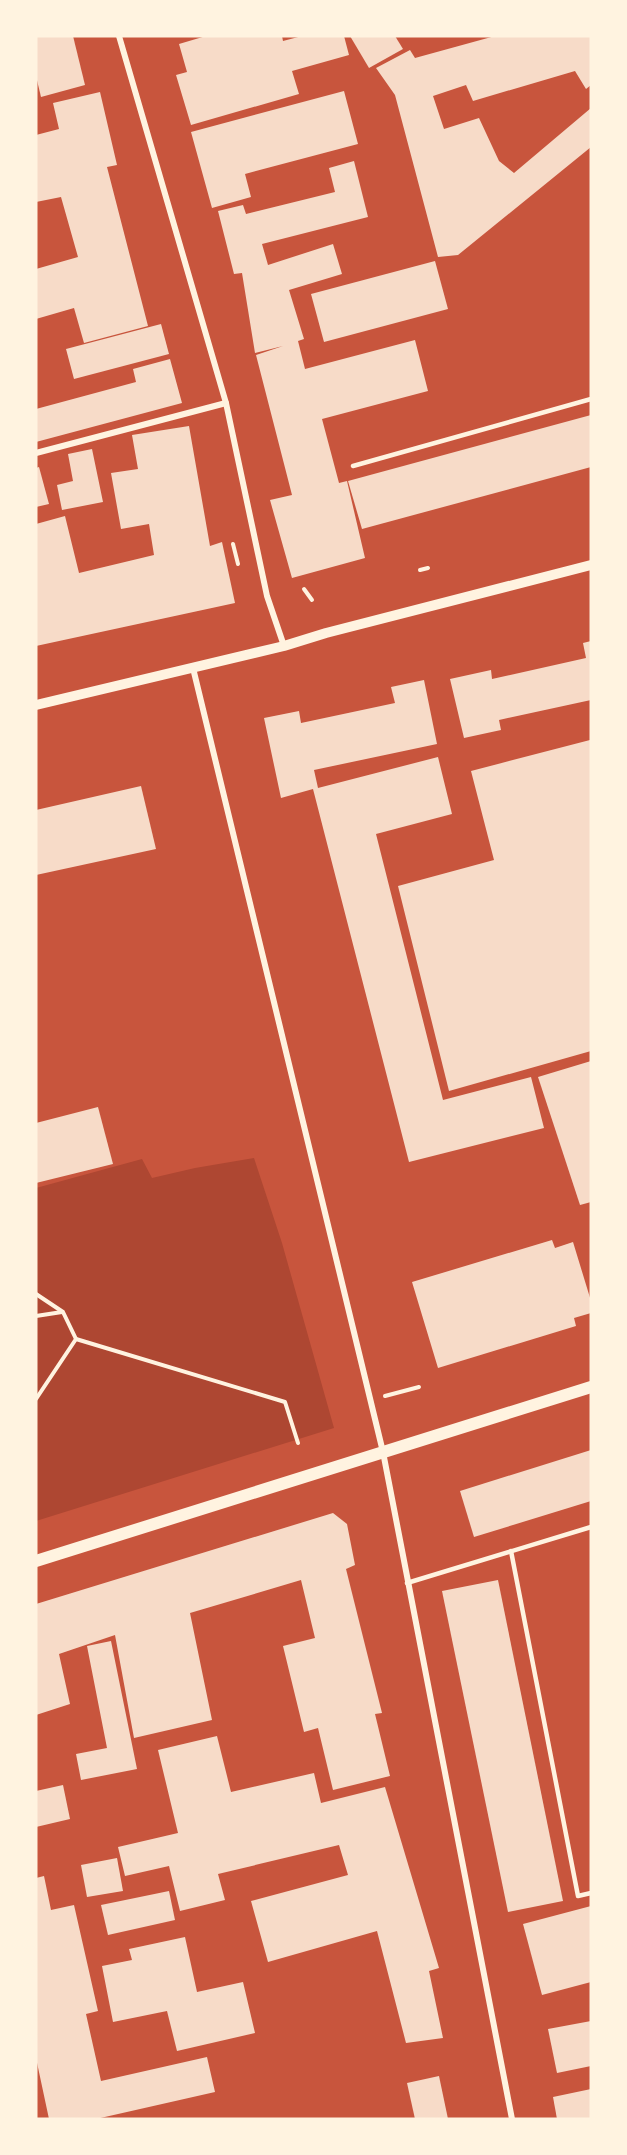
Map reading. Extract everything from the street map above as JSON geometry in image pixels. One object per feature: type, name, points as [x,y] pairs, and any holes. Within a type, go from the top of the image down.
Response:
[{"type":"main road","points":[[36,1561],[591,1387]]},
{"type":"street","points":[[119,36],[226,403],[267,596],[284,646]]},
{"type":"street","points":[[36,453],[226,403]]},
{"type":"street","points":[[36,705],[284,646],[326,633],[591,565]]},
{"type":"street","points":[[193,668],[383,1452],[512,2119]]},
{"type":"lane","points":[[353,466],[591,399]]},
{"type":"lane","points":[[407,1583],[591,1527]]},
{"type":"lane","points":[[511,1551],[579,1896],[591,1893]]},
{"type":"path","points":[[233,544],[238,564]]},
{"type":"path","points":[[420,570],[428,568]]},
{"type":"path","points":[[304,590],[312,600]]},
{"type":"path","points":[[36,1294],[63,1312],[76,1339],[285,1402],[298,1443]]},
{"type":"path","points":[[36,1316],[63,1312]]},
{"type":"path","points":[[36,1399],[76,1339]]},
{"type":"path","points":[[370,1400],[419,1387]]},
{"type":"shaded area","points":[[254,1158],[282,1243],[334,1428],[36,1521],[36,1188],[142,1159],[152,1178]]},
{"type":"building","points":[[36,36],[73,36],[85,85],[41,97],[36,76]]},
{"type":"building","points":[[206,36],[282,36],[283,41],[302,36],[344,36],[349,55],[292,71],[299,94],[191,125],[176,75],[187,72],[179,44]]},
{"type":"building","points":[[350,36],[395,36],[403,49],[369,68]]},
{"type":"building","points":[[495,36],[591,36],[591,85],[586,89],[575,71],[473,101],[466,85],[433,96],[444,129],[479,118],[499,161],[514,173],[591,108],[591,147],[458,255],[438,257],[395,95],[376,68],[410,50],[415,58]]},
{"type":"building","points":[[344,91],[358,144],[245,174],[251,197],[212,208],[191,132]]},
{"type":"building","points":[[100,92],[117,165],[107,167],[148,326],[84,343],[74,308],[36,319],[36,269],[78,257],[61,197],[36,202],[36,135],[59,129],[53,103]]},
{"type":"building","points":[[354,161],[368,217],[262,244],[268,265],[333,244],[342,274],[289,290],[304,339],[298,341],[305,369],[415,340],[428,391],[322,419],[339,483],[347,481],[365,558],[292,578],[270,500],[292,495],[256,355],[283,346],[255,353],[242,273],[234,274],[218,211],[243,205],[246,214],[335,192],[329,168]]},
{"type":"building","points":[[435,261],[448,309],[324,342],[311,294]]},
{"type":"building","points":[[161,324],[169,354],[74,379],[66,349]]},
{"type":"building","points":[[170,359],[182,403],[36,442],[36,409],[136,382],[133,369]]},
{"type":"building","points":[[591,415],[591,467],[362,529],[348,481]]},
{"type":"building","points":[[189,426],[210,546],[222,542],[235,603],[36,646],[36,524],[65,516],[79,573],[154,555],[149,524],[121,529],[111,473],[138,469],[132,435]]},
{"type":"building","points":[[92,449],[103,502],[62,510],[57,485],[73,481],[68,454]]},
{"type":"building","points":[[39,467],[49,504],[36,507],[36,468]]},
{"type":"building","points":[[591,641],[591,700],[499,720],[501,730],[464,738],[450,679],[491,670],[492,679],[586,658],[583,643]]},
{"type":"building","points":[[424,680],[437,744],[314,770],[318,788],[438,757],[452,814],[376,834],[443,1100],[531,1077],[544,1128],[409,1162],[313,789],[281,798],[264,718],[299,711],[301,723],[395,703],[391,687]]},
{"type":"building","points":[[590,740],[591,1051],[449,1091],[398,886],[494,860],[471,771]]},
{"type":"building","points":[[141,786],[156,849],[36,875],[36,810]]},
{"type":"building","points":[[591,1061],[591,1202],[580,1205],[538,1077]]},
{"type":"building","points":[[98,1107],[113,1164],[36,1183],[36,1123]]},
{"type":"building","points":[[552,1240],[555,1248],[573,1242],[591,1301],[591,1313],[574,1318],[576,1326],[438,1368],[412,1282]]},
{"type":"building","points":[[591,1450],[591,1501],[474,1537],[460,1491]]},
{"type":"building","points":[[333,1513],[347,1524],[355,1565],[346,1569],[382,1713],[375,1714],[390,1776],[333,1790],[318,1728],[304,1732],[283,1646],[315,1638],[301,1580],[190,1613],[212,1720],[134,1738],[115,1635],[59,1654],[70,1704],[36,1715],[36,1604]]},
{"type":"building","points":[[498,1580],[563,1901],[508,1912],[442,1591]]},
{"type":"building","points":[[111,1641],[137,1769],[81,1780],[76,1754],[107,1748],[87,1646]]},
{"type":"building","points":[[217,1736],[231,1792],[314,1773],[321,1803],[385,1787],[439,1968],[429,1971],[443,2038],[406,2043],[377,1931],[268,1962],[251,1901],[348,1875],[339,1845],[218,1874],[225,1900],[180,1911],[169,1866],[125,1876],[118,1847],[178,1833],[158,1750]]},
{"type":"building","points":[[63,1785],[70,1819],[36,1827],[36,1791]]},
{"type":"building","points":[[117,1858],[123,1891],[87,1897],[81,1865]]},
{"type":"building","points":[[44,1876],[51,1910],[74,1905],[98,2011],[86,2014],[101,2081],[207,2057],[215,2092],[96,2119],[49,2119],[36,2058],[36,1878]]},
{"type":"building","points":[[169,1891],[175,1920],[108,1935],[101,1905]]},
{"type":"building","points":[[591,1906],[591,1982],[542,1995],[523,1924]]},
{"type":"building","points":[[185,1937],[197,1992],[243,1982],[255,2033],[177,2051],[167,2011],[113,2022],[102,1966],[132,1960],[129,1949]]},
{"type":"building","points":[[591,2021],[591,2066],[557,2073],[548,2029]]},
{"type":"building","points":[[439,2076],[448,2119],[415,2119],[407,2083]]},
{"type":"building","points":[[591,2089],[591,2119],[557,2119],[553,2097]]}]
